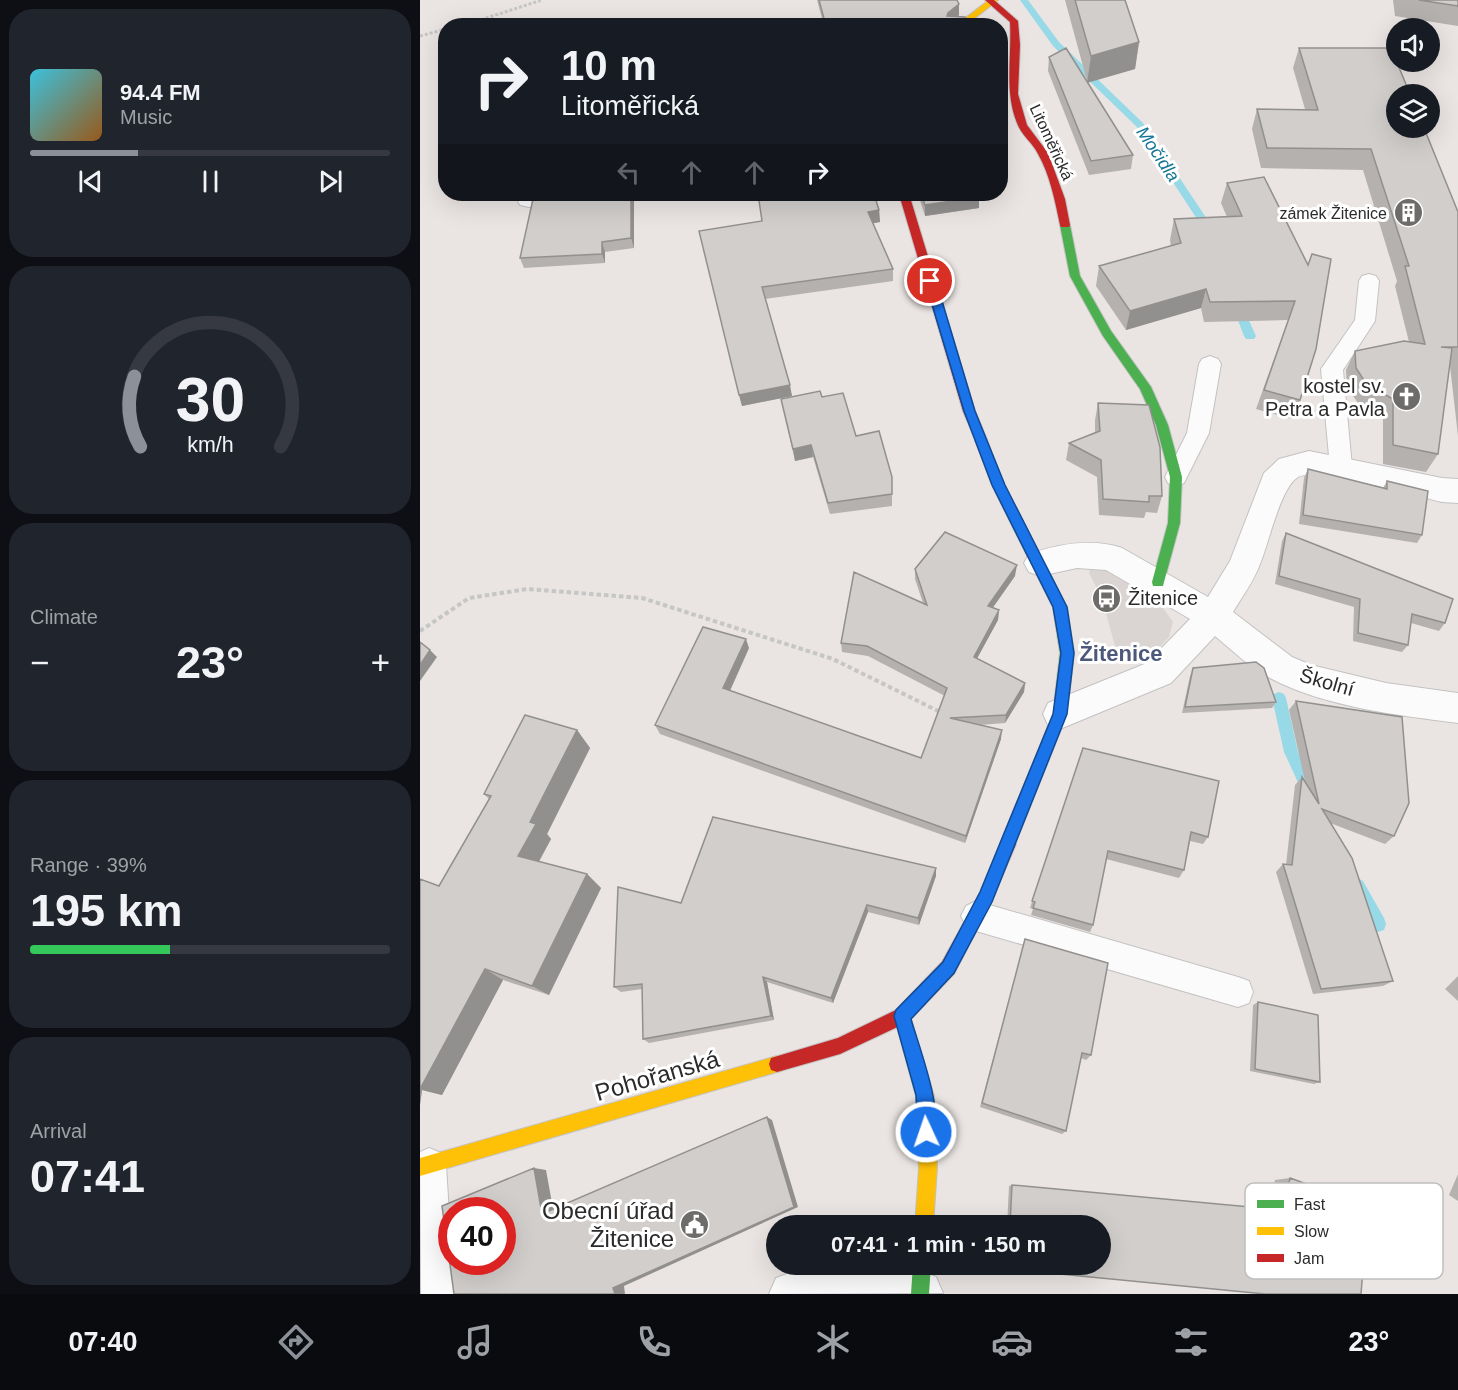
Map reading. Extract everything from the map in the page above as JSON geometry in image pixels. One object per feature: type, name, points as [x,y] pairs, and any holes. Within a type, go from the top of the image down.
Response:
[{"type":"street","name":"Litoměřická","points":[[969,18],[991,1],[1014,21],[1016,45],[1013,94],[1023,125],[1042,153],[1060,199],[1075,276],[1107,333],[1145,387],[1162,425],[1176,477]]},
{"type":"street","points":[[906,201],[969,411],[998,485],[1040,563],[1060,607],[1067,653],[1060,714],[976,916],[948,968],[902,1016],[925,1095],[928,1168],[925,1215]]},
{"type":"street","points":[[1060,714],[1159,673],[1213,616],[1244,566],[1275,482],[1289,467],[1309,462],[1442,490],[1458,491]]},
{"type":"street","points":[[1158,582],[1174,523],[1176,477]]},
{"type":"street","name":"Školní","points":[[1040,563],[1077,555],[1111,557],[1158,582],[1213,616],[1280,667],[1307,679],[1386,698],[1458,708]]},
{"type":"street","name":"Pohořanská","points":[[424,1166],[840,1046],[902,1016]]},
{"type":"street","points":[[792,1294],[834,1281],[921,1284]]},
{"type":"lane","points":[[1341,467],[1332,369],[1365,321],[1370,281]]},
{"type":"lane","points":[[1176,477],[1198,433],[1210,364]]},
{"type":"lane","points":[[976,916],[1238,992]]},
{"type":"lane","points":[[424,1166],[440,1294]]},
{"type":"path","points":[[492,18],[542,0]]},
{"type":"path","points":[[420,36],[438,31]]},
{"type":"path","points":[[420,631],[469,598],[527,589],[642,598],[833,659],[951,717]]},
{"type":"shaded area","points":[[1106,566],[1163,608],[1173,622],[1169,637],[1153,654],[1127,660],[1117,653],[1102,599],[1089,573],[1091,567]]},
{"type":"building","points":[[819,0],[957,0],[959,4],[947,16],[965,18],[824,18]]},
{"type":"building","points":[[1075,0],[1125,0],[1139,42],[1091,56]]},
{"type":"building","points":[[1419,0],[1458,0],[1458,6]]},
{"type":"building","points":[[1066,48],[1133,155],[1091,161],[1049,57]]},
{"type":"building","points":[[1299,48],[1386,48],[1386,72],[1401,72],[1406,84],[1386,84],[1386,138],[1428,138],[1458,212],[1458,347],[1441,347],[1452,348],[1438,454],[1393,445],[1393,399],[1367,385],[1356,368],[1355,351],[1404,341],[1425,344],[1405,266],[1409,266],[1371,149],[1267,148],[1257,109],[1318,110]]},
{"type":"building","points":[[1264,177],[1308,265],[1312,254],[1331,259],[1316,349],[1300,400],[1264,390],[1295,301],[1210,302],[1206,289],[1130,311],[1099,266],[1181,243],[1174,219],[1242,216],[1227,183]]},
{"type":"building","points":[[533,201],[631,201],[631,238],[602,242],[602,254],[520,258]]},
{"type":"building","points":[[759,201],[876,201],[879,210],[868,212],[893,269],[762,287],[790,385],[739,395],[699,231],[762,221]]},
{"type":"building","points":[[924,201],[952,201],[925,205]]},
{"type":"building","points":[[820,391],[822,397],[843,393],[856,436],[879,431],[892,477],[892,494],[828,503],[811,445],[793,449],[781,399]]},
{"type":"building","points":[[1098,403],[1149,405],[1160,447],[1162,496],[1149,496],[1149,502],[1103,499],[1101,460],[1069,443],[1100,431]]},
{"type":"building","points":[[1308,469],[1387,489],[1387,481],[1428,491],[1422,535],[1303,515]]},
{"type":"building","points":[[945,532],[1017,565],[988,606],[999,610],[974,657],[1025,683],[1006,715],[950,718],[1002,730],[966,836],[655,725],[703,627],[746,639],[723,688],[921,758],[947,688],[867,646],[841,643],[854,572],[927,605],[915,569]]},
{"type":"building","points":[[1286,533],[1453,599],[1445,623],[1412,614],[1408,645],[1358,633],[1360,599],[1279,576]]},
{"type":"building","points":[[420,642],[430,650],[420,665]]},
{"type":"building","points":[[1256,662],[1264,668],[1276,702],[1185,707],[1193,668]]},
{"type":"building","points":[[1296,701],[1402,717],[1409,803],[1394,836],[1322,809],[1352,858],[1393,981],[1321,989],[1283,864],[1292,865],[1302,777],[1319,804]]},
{"type":"building","points":[[525,715],[577,730],[530,822],[536,824],[518,856],[587,874],[532,986],[485,969],[420,1089],[420,879],[439,886],[491,796],[484,794]]},
{"type":"building","points":[[1083,748],[1219,781],[1208,837],[1191,832],[1184,870],[1108,851],[1093,925],[1033,908],[1035,902],[1032,901]]},
{"type":"building","points":[[713,817],[936,868],[918,918],[867,905],[831,998],[763,977],[771,1016],[643,1039],[642,984],[614,987],[618,887],[681,903]]},
{"type":"building","points":[[1025,939],[1108,963],[1091,1055],[1082,1053],[1066,1131],[982,1103]]},
{"type":"building","points":[[1258,1002],[1318,1015],[1320,1082],[1255,1069]]},
{"type":"building","points":[[767,1117],[794,1207],[776,1215],[766,1215],[766,1220],[613,1288],[615,1294],[454,1294],[451,1275],[516,1275],[516,1197],[464,1197],[534,1168],[542,1214]]},
{"type":"building","points":[[1290,1178],[1304,1183],[1289,1183]]},
{"type":"building","points":[[1012,1185],[1245,1206],[1245,1279],[1362,1279],[1361,1294],[1265,1294],[1070,1275],[1111,1275],[1111,1215],[1011,1215]]},
{"type":"waterway","name":"Močidla","points":[[1024,0],[1056,44],[1140,125],[1200,216],[1208,235]]},
{"type":"waterway","name":"Močidla","points":[[1237,305],[1250,336]]},
{"type":"waterway","name":"Močidla","points":[[1279,698],[1291,752],[1312,797]]},
{"type":"waterway","name":"Močidla","points":[[1358,886],[1378,924]]},
{"type":"traffic: fast","points":[[1065,225],[1075,276],[1107,333],[1145,387],[1162,425],[1176,477],[1174,523],[1158,582]]},
{"type":"traffic: fast","points":[[981,440],[998,485],[1060,607],[1067,653],[1060,714],[1008,844]]},
{"type":"traffic: fast","points":[[920,1294],[921,1275]]},
{"type":"traffic: slow","points":[[970,18],[994,0]]},
{"type":"traffic: slow","points":[[902,1016],[925,1096],[928,1168],[925,1215]]},
{"type":"traffic: slow","points":[[420,1167],[777,1064]]},
{"type":"traffic: jam","points":[[989,0],[1014,21],[1016,45],[1013,94],[1022,125],[1043,153],[1060,199],[1065,225]]},
{"type":"traffic: jam","points":[[906,201],[969,411],[981,440]]},
{"type":"traffic: jam","points":[[777,1064],[840,1046],[902,1016],[948,968],[986,897],[1008,844]]},
{"type":"place","name":"zámek Žitenice","points":[[1408,213]]},
{"type":"place","name":"kostel sv. Petra a Pavla","points":[[1406,397]]},
{"type":"place","name":"Žitenice","points":[[1107,598]]},
{"type":"place","name":"Obecní úřad Žitenice","points":[[695,1225]]},
{"type":"district","name":"Žitenice","points":[[1121,653]]},
{"type":"route","points":[[926,1132],[925,1095],[902,1016],[948,968],[986,897],[1060,714],[1067,653],[1060,607],[1040,563],[998,485],[969,411],[930,281]]}]
